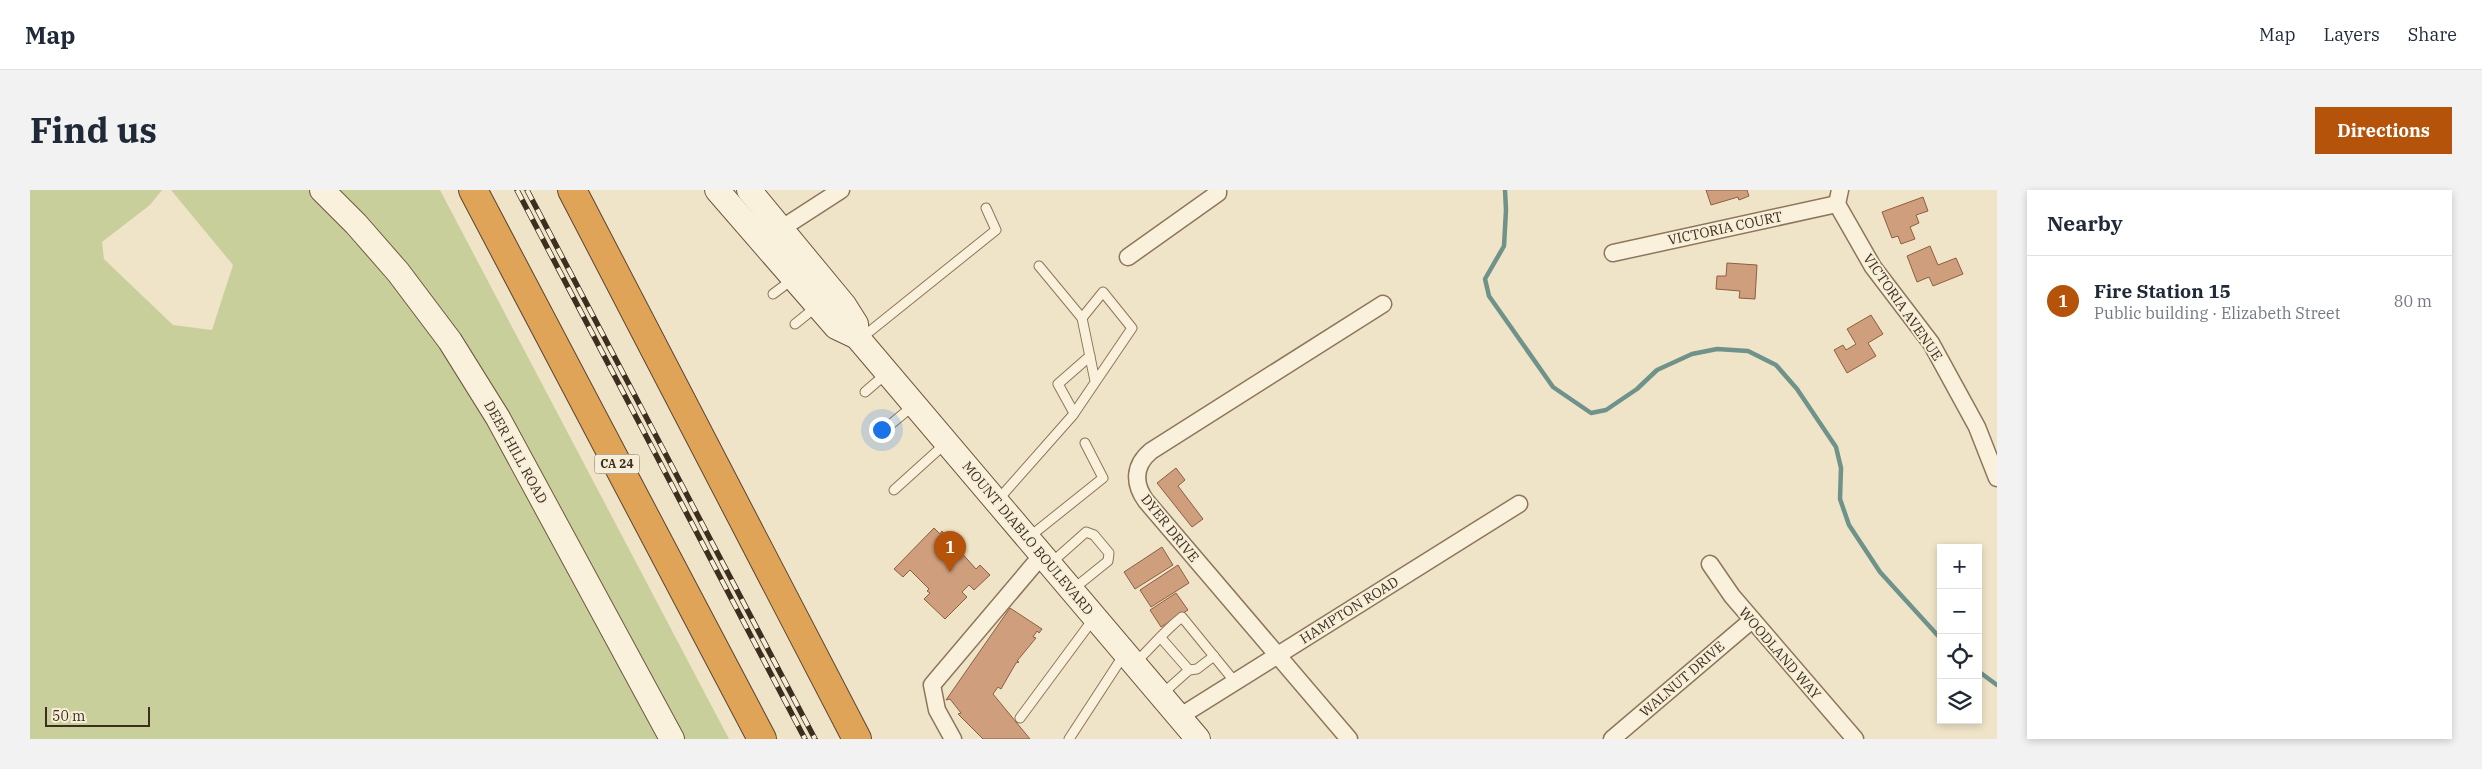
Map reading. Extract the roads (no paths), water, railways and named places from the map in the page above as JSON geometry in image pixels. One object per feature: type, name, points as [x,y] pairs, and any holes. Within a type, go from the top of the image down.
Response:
[{"type":"highway","name":"CA 24","points":[[473,190],[762,739]]},
{"type":"highway","points":[[572,190],[857,739]]},
{"type":"main road","name":"DEER HILL ROAD","points":[[322,190],[356,224],[398,272],[450,341],[498,418],[672,739]]},
{"type":"main road","name":"MOUNT DIABLO BOULEVARD","points":[[718,190],[836,327],[858,338],[1198,739]]},
{"type":"main road","name":"MOUNT DIABLO BOULEVARD","points":[[754,192],[844,305],[856,324],[858,338]]},
{"type":"street","points":[[761,241],[841,190]]},
{"type":"street","points":[[1128,257],[1218,193],[1218,190]]},
{"type":"street","name":"VICTORIA COURT","points":[[1613,253],[1839,197]]},
{"type":"street","name":"VICTORIA AVENUE","points":[[1839,197],[1873,267],[1931,343],[1977,427],[1997,478]]},
{"type":"street","name":"DYER DRIVE","points":[[1349,739],[1146,501],[1137,483],[1139,465],[1151,450],[1382,304]]},
{"type":"street","name":"HAMPTON ROAD","points":[[1179,717],[1519,504]]},
{"type":"street","points":[[953,739],[937,710],[932,685],[1040,553]]},
{"type":"street","name":"WOODLAND WAY","points":[[1710,564],[1719,581],[1853,738]]},
{"type":"street","name":"WALNUT DRIVE","points":[[1612,739],[1752,620]]},
{"type":"lane","points":[[858,338],[996,230],[986,208]]},
{"type":"lane","points":[[1039,266],[1082,318],[1095,382]]},
{"type":"lane","points":[[773,294],[793,278]]},
{"type":"lane","points":[[997,502],[1074,413],[1132,328],[1103,292],[1082,318]]},
{"type":"lane","points":[[795,324],[817,306]]},
{"type":"lane","points":[[1074,413],[1058,384],[1090,356]]},
{"type":"lane","points":[[865,392],[887,373]]},
{"type":"lane","points":[[891,424],[914,405]]},
{"type":"lane","points":[[894,490],[947,443]]},
{"type":"lane","points":[[1040,553],[1103,478],[1085,443]]},
{"type":"lane","points":[[1040,553],[1086,532],[1094,535],[1109,553],[1108,561],[1072,590]]},
{"type":"lane","points":[[1020,718],[1094,617]]},
{"type":"lane","points":[[1069,739],[1130,658],[1161,638],[1162,632],[1182,617],[1235,682]]},
{"type":"lane","points":[[1161,638],[1189,670]]},
{"type":"lane","points":[[1161,695],[1189,670],[1197,670],[1214,656]]},
{"type":"waterway","points":[[1505,190],[1504,246],[1485,279],[1489,296],[1553,387],[1591,413],[1606,410],[1637,389],[1657,370],[1692,354],[1717,349],[1748,351],[1776,365],[1797,389],[1836,447],[1841,468],[1840,499],[1849,525],[1880,572],[1937,635]]},
{"type":"waterway","points":[[1982,674],[1997,685]]},
{"type":"railway","points":[[517,190],[805,739]]},
{"type":"railway","points":[[527,190],[815,739]]},
{"type":"place","name":"Fire Station 15","points":[[950,572]]}]
